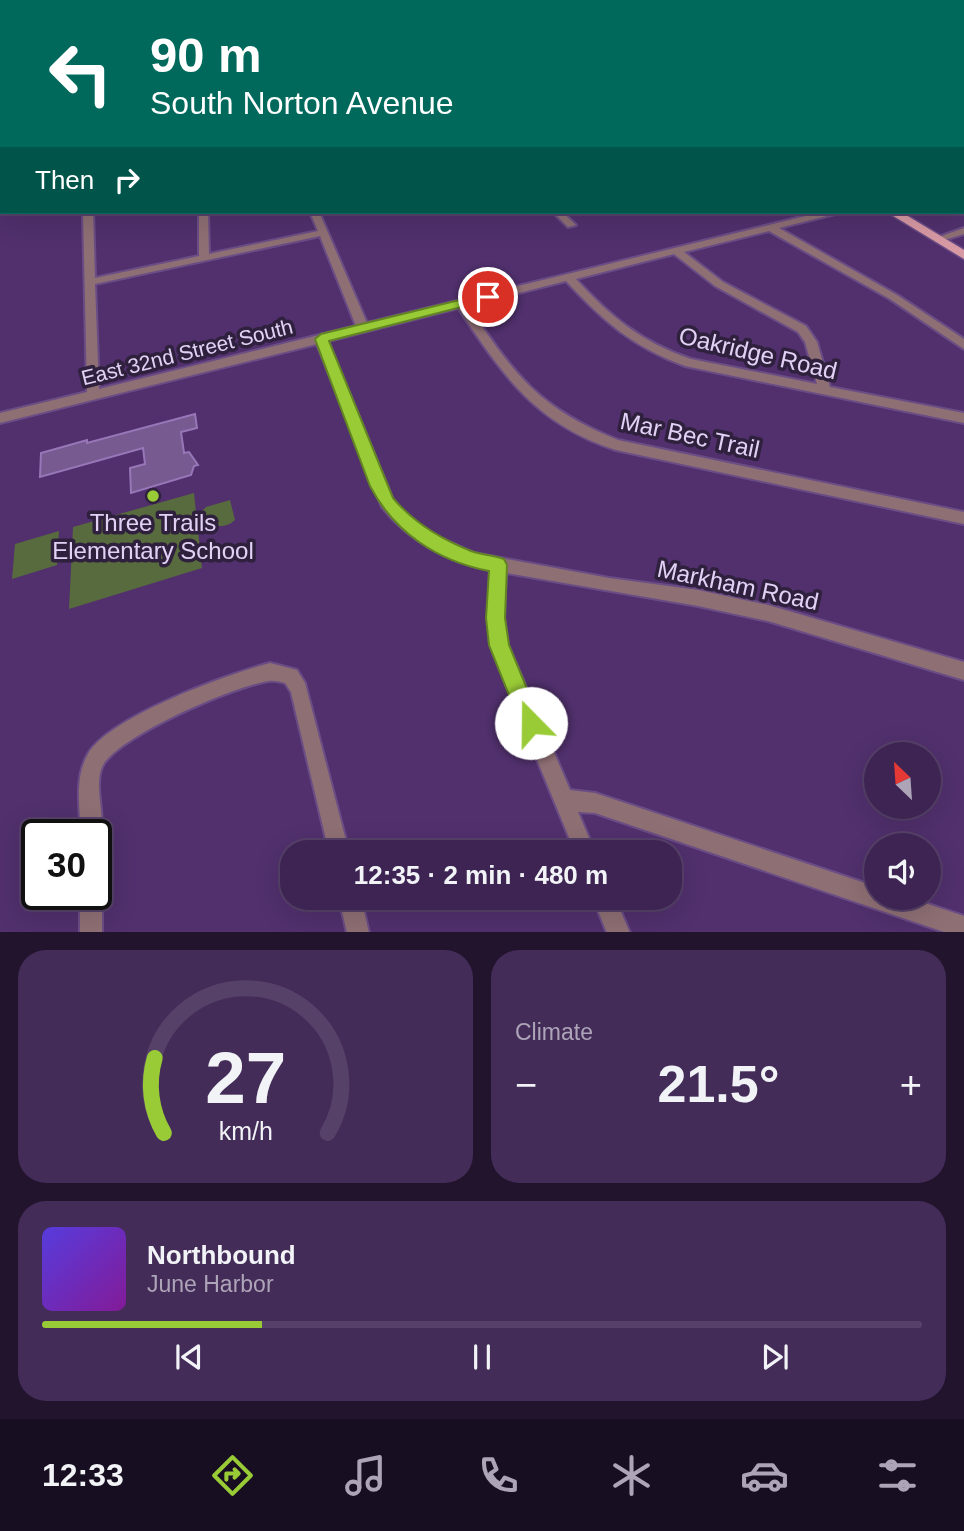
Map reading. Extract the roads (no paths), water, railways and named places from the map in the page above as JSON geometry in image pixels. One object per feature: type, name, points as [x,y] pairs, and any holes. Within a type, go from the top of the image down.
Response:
[{"type":"main road","points":[[896,214],[964,255]]},
{"type":"street","points":[[386,0],[407,0]]},
{"type":"street","points":[[89,214],[93,396]]},
{"type":"street","points":[[204,214],[204,258]]},
{"type":"street","points":[[317,214],[322,233],[363,328]]},
{"type":"street","points":[[559,214],[571,225]]},
{"type":"street","name":"East 32nd Street South","points":[[0,418],[824,214]]},
{"type":"street","points":[[770,227],[888,293],[964,345]]},
{"type":"street","points":[[938,239],[964,231]]},
{"type":"street","points":[[92,282],[322,233]]},
{"type":"street","points":[[676,250],[719,284],[802,329],[811,342],[825,391]]},
{"type":"street","name":"Oakridge Road","points":[[568,277],[611,323],[650,348],[689,363],[964,418]]},
{"type":"street","name":"Mar Bec Trail","points":[[461,304],[523,391],[556,417],[592,436],[617,444],[915,506],[964,519]]},
{"type":"street","name":"Markham Road","points":[[321,339],[387,503],[400,519],[431,541],[472,560],[768,612],[964,671]]},
{"type":"street","points":[[498,565],[496,618],[499,645],[580,840]]},
{"type":"street","points":[[91,819],[91,772],[103,747],[198,698],[272,671],[291,676],[299,689],[336,840]]},
{"type":"street","points":[[562,800],[595,803],[964,927]]},
{"type":"street","points":[[91,910],[91,932]]},
{"type":"street","points":[[352,910],[358,932]]},
{"type":"street","points":[[609,910],[619,932]]},
{"type":"place","name":"Three Trails Elementary School","points":[[153,496]]}]
